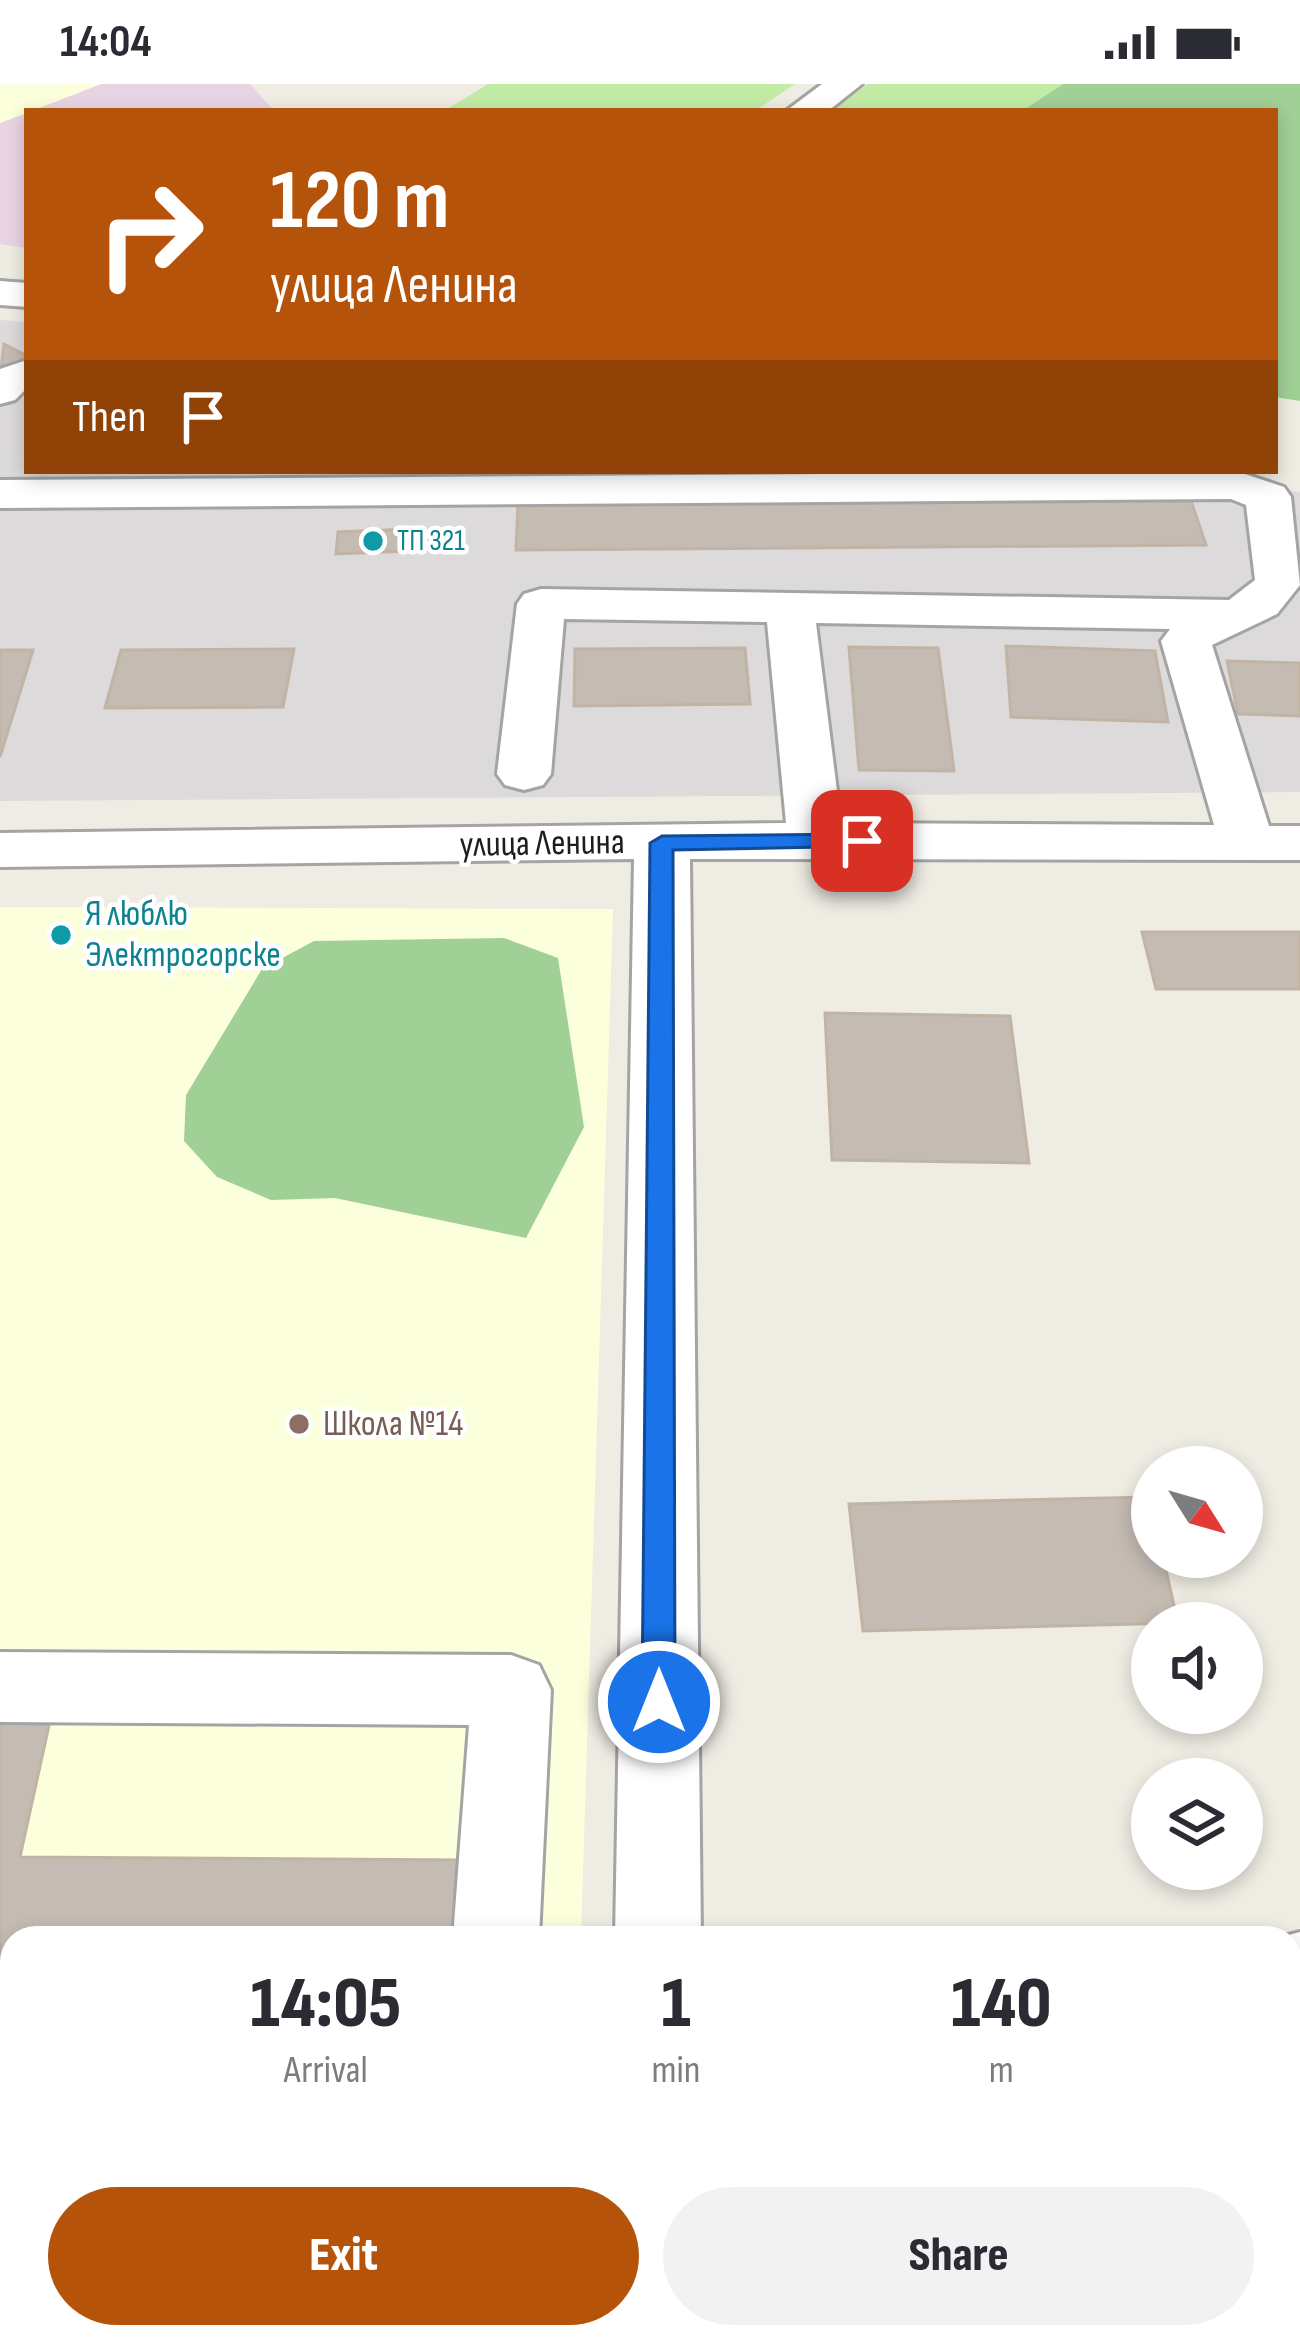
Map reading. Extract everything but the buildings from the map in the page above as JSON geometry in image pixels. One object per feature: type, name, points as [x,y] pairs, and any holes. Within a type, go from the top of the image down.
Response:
[{"type":"street","points":[[809,108],[845,84]]},
{"type":"street","points":[[0,391],[3,383],[24,375]]},
{"type":"street","points":[[0,494],[1236,484],[1268,497],[1280,580],[1258,608],[1213,621],[1186,640],[1273,842]]},
{"type":"street","points":[[524,775],[542,604],[1235,615]]},
{"type":"street","points":[[790,608],[814,841]]},
{"type":"street","name":"улица Ленина","points":[[0,850],[814,841],[1273,842]]},
{"type":"street","points":[[658,1926],[662,843]]},
{"type":"street","points":[[0,1687],[511,1690],[497,1926]]},
{"type":"shaded area","points":[[0,84],[101,84],[39,108],[24,108],[24,114],[0,123]]},
{"type":"shaded area","points":[[101,84],[250,84],[271,108],[40,108]]},
{"type":"shaded area","points":[[24,114],[24,248],[0,244],[0,123]]},
{"type":"shaded area","points":[[0,320],[24,322],[24,474],[1181,474],[1300,492],[1300,792],[0,801]]},
{"type":"shaded area","name":"Школа №14","points":[[0,907],[613,909],[581,1926],[0,1926]]},
{"type":"green space","points":[[488,84],[795,84],[759,108],[449,108]]},
{"type":"green space","points":[[868,84],[1063,84],[1027,108],[833,108]]},
{"type":"green space","points":[[1063,84],[1300,84],[1300,401],[1278,397],[1278,108],[1027,108]]},
{"type":"green space","points":[[504,938],[558,958],[584,1127],[526,1238],[335,1198],[271,1200],[217,1177],[184,1141],[186,1095],[262,969],[314,941]]},
{"type":"place","name":"ТП 321","points":[[373,541]]},
{"type":"place","name":"Я люблю Электрогорске","points":[[61,935]]},
{"type":"place","name":"Школа №14","points":[[299,1424]]},
{"type":"route","points":[[659,1702],[662,843],[862,841]]}]
